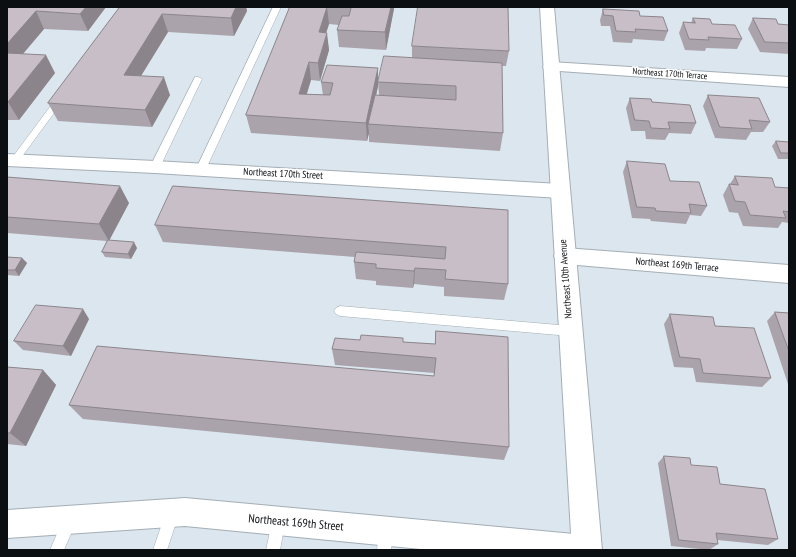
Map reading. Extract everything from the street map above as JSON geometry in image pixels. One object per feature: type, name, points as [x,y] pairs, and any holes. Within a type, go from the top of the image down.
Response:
[{"type":"street","name":"Northeast 10th Avenue","points":[[547,7],[586,550]]},
{"type":"street","name":"Northeast 170th Terrace","points":[[551,67],[789,82]]},
{"type":"street","name":"Northeast 170th Street","points":[[11,160],[201,169],[560,191]]},
{"type":"street","name":"Northeast 169th Terrace","points":[[565,256],[789,274]]},
{"type":"street","name":"Northeast 169th Street","points":[[7,524],[185,512],[279,521],[385,540],[586,550]]},
{"type":"lane","points":[[201,169],[277,7]]},
{"type":"lane","points":[[155,167],[198,79]]},
{"type":"lane","points":[[11,160],[67,90]]},
{"type":"lane","points":[[340,311],[570,331]]},
{"type":"lane","points":[[160,550],[172,513]]},
{"type":"lane","points":[[57,550],[70,520]]},
{"type":"lane","points":[[273,550],[279,521]]},
{"type":"building","points":[[7,7],[86,7],[80,14],[36,11],[7,44]]},
{"type":"building","points":[[120,7],[236,7],[231,18],[162,14],[124,75],[164,77],[145,110],[48,103]]},
{"type":"building","points":[[290,7],[327,7],[319,32],[327,33],[318,63],[309,62],[299,94],[330,95],[333,83],[321,82],[327,65],[378,68],[366,123],[246,115]]},
{"type":"building","points":[[333,7],[391,7],[385,32],[337,30],[342,16],[349,16],[351,8]]},
{"type":"building","points":[[418,7],[508,7],[509,51],[412,46]]},
{"type":"building","points":[[603,9],[639,11],[640,16],[663,17],[668,31],[635,29],[636,32],[616,31],[613,16],[604,15]]},
{"type":"building","points":[[693,18],[710,19],[712,24],[735,25],[742,39],[708,37],[709,40],[689,39],[683,22],[695,23]]},
{"type":"building","points":[[753,18],[776,19],[778,24],[789,25],[789,43],[765,42]]},
{"type":"building","points":[[7,53],[46,55],[8,102],[7,102]]},
{"type":"building","points":[[384,56],[502,63],[503,133],[368,124],[375,95],[456,100],[456,86],[378,82]]},
{"type":"building","points":[[708,95],[759,98],[770,122],[749,120],[752,129],[720,127]]},
{"type":"building","points":[[630,98],[651,99],[652,102],[690,105],[696,123],[668,122],[670,129],[651,128],[649,121],[635,120]]},
{"type":"building","points":[[776,141],[789,142],[789,153],[781,153]]},
{"type":"building","points":[[627,161],[665,164],[670,181],[699,182],[707,206],[689,204],[691,213],[656,211],[655,208],[637,207]]},
{"type":"building","points":[[735,176],[772,178],[775,187],[789,188],[789,212],[783,211],[786,218],[750,215],[745,202],[735,201],[729,184],[738,185]]},
{"type":"building","points":[[7,177],[120,186],[99,224],[7,217]]},
{"type":"building","points":[[173,186],[508,210],[508,284],[445,279],[446,270],[415,268],[414,271],[376,268],[376,264],[354,262],[356,252],[445,259],[446,247],[155,225]]},
{"type":"building","points":[[108,240],[134,242],[128,254],[102,252]]},
{"type":"building","points":[[7,257],[22,258],[15,270],[7,270]]},
{"type":"building","points":[[36,305],[83,309],[63,346],[14,341]]},
{"type":"building","points":[[775,312],[789,313],[789,351]]},
{"type":"building","points":[[670,314],[713,317],[715,326],[754,328],[771,378],[703,373],[700,359],[680,357]]},
{"type":"building","points":[[436,331],[508,337],[509,447],[69,405],[97,346],[434,376],[436,358],[332,349],[335,338],[360,340],[361,335],[403,338],[403,342],[435,344]]},
{"type":"building","points":[[7,367],[43,370],[10,433],[7,433]]},
{"type":"building","points":[[664,456],[690,458],[691,465],[717,467],[720,484],[765,489],[778,539],[716,533],[718,544],[679,540]]}]
